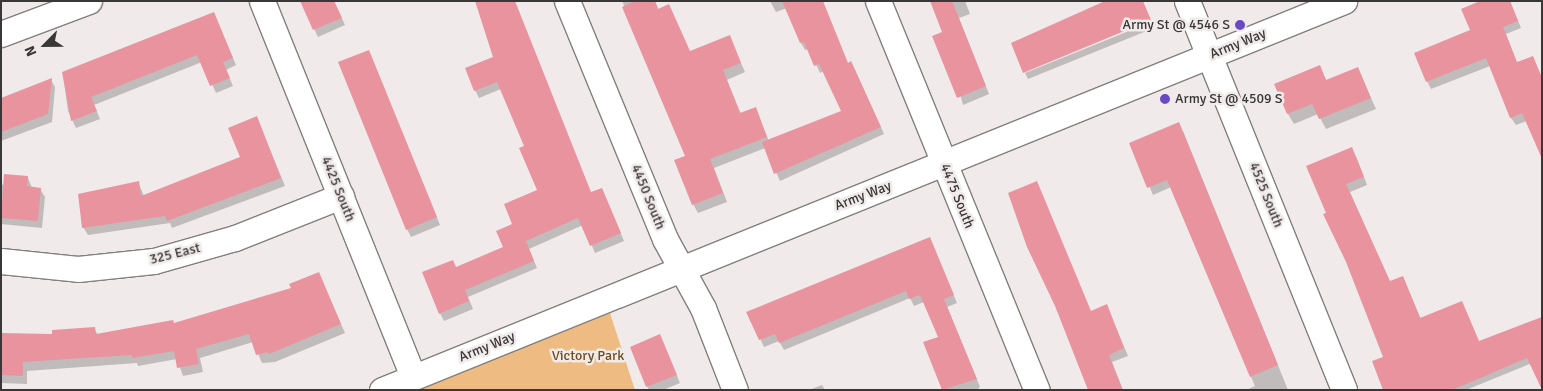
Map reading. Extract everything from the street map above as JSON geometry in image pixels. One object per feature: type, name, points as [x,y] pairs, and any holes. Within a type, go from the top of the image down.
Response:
[{"type":"street","points":[[1,34],[89,1]]},
{"type":"street","name":"4425 South","points":[[262,1],[413,376]]},
{"type":"street","name":"4450 South","points":[[567,1],[665,239],[703,308],[735,390]]},
{"type":"street","name":"4475 South","points":[[878,1],[1037,390]]},
{"type":"street","name":"4525 South","points":[[1187,1],[1344,390]]},
{"type":"street","name":"Army Way","points":[[382,390],[681,267],[945,165],[1344,1]]},
{"type":"street","name":"325 East","points":[[1,261],[78,269],[154,261],[236,238],[341,196]]},
{"type":"green space","name":"Victory Park","points":[[609,310],[635,390],[417,390]]},
{"type":"building","points":[[300,1],[334,1],[342,18],[313,30]]},
{"type":"building","points":[[475,1],[515,1],[591,192],[602,188],[621,233],[590,246],[578,218],[526,241],[534,261],[465,290],[469,301],[439,314],[422,272],[453,260],[456,267],[503,247],[496,231],[512,224],[504,204],[537,190],[519,148],[524,146],[497,82],[474,91],[465,68],[493,57]]},
{"type":"building","points":[[635,1],[655,1],[658,9],[669,4],[690,51],[730,35],[741,63],[723,70],[740,113],[756,107],[767,137],[710,159],[723,193],[692,205],[674,160],[685,156],[622,7]]},
{"type":"building","points":[[782,1],[823,1],[848,63],[851,61],[881,127],[774,174],[762,142],[841,111],[819,64],[814,66],[804,42],[800,43]]},
{"type":"building","points":[[930,1],[952,1],[986,86],[957,98],[932,36],[942,32]]},
{"type":"building","points":[[1105,1],[1143,1],[1151,20],[1023,73],[1011,43]]},
{"type":"building","points":[[1480,1],[1510,1],[1518,21],[1503,27],[1517,62],[1533,56],[1542,78],[1542,159],[1522,113],[1510,118],[1486,58],[1426,82],[1414,53],[1470,30],[1461,9]]},
{"type":"building","points":[[214,12],[233,58],[223,62],[230,78],[210,86],[197,55],[91,97],[97,111],[71,121],[62,72]]},
{"type":"building","points":[[369,50],[437,217],[406,230],[338,62]]},
{"type":"building","points":[[1320,65],[1326,80],[1358,67],[1371,98],[1319,119],[1312,104],[1287,114],[1274,84]]},
{"type":"building","points":[[52,78],[48,114],[1,132],[1,98]]},
{"type":"building","points":[[257,116],[281,178],[167,221],[165,216],[82,228],[78,194],[139,181],[141,196],[240,157],[228,128]]},
{"type":"building","points":[[1179,122],[1278,365],[1250,377],[1167,180],[1147,188],[1129,143]]},
{"type":"building","points":[[1352,147],[1364,177],[1346,184],[1390,281],[1403,276],[1420,318],[1462,301],[1479,341],[1542,317],[1542,390],[1527,358],[1452,390],[1383,390],[1372,361],[1383,357],[1346,262],[1323,214],[1326,213],[1306,166]]},
{"type":"building","points":[[4,174],[28,176],[27,186],[41,188],[38,221],[1,218]]},
{"type":"building","points":[[1037,181],[1091,311],[1107,304],[1124,348],[1109,355],[1123,390],[1088,390],[1055,306],[1027,247],[1008,193]]},
{"type":"building","points":[[930,237],[954,295],[944,299],[977,379],[942,390],[923,342],[938,337],[920,295],[909,299],[906,291],[779,343],[775,334],[759,340],[746,312]]},
{"type":"building","points":[[319,272],[341,324],[269,354],[268,352],[256,355],[249,334],[196,349],[199,364],[177,368],[174,351],[132,358],[132,355],[23,362],[23,376],[1,375],[1,333],[52,334],[52,330],[95,327],[96,334],[173,320],[174,323],[291,288],[289,284]]},
{"type":"building","points":[[660,334],[677,375],[646,387],[630,347]]},
{"type":"place","name":"Army St @ 4546 S","points":[[1240,25]]},
{"type":"place","name":"Army St @ 4509 S","points":[[1165,99]]}]
